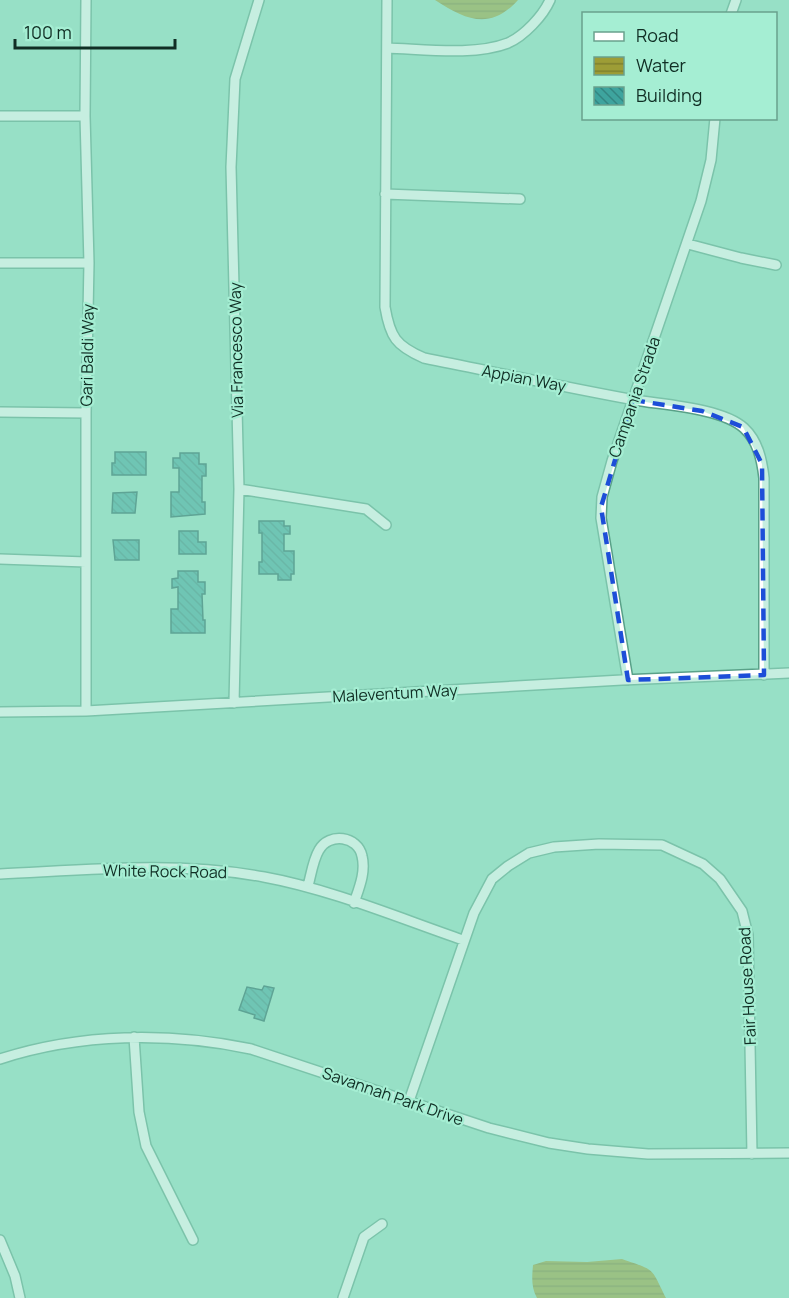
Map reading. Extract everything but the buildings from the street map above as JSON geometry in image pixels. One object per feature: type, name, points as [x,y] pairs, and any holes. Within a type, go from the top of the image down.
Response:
[{"type":"street","name":"Gari Baldi Way","points":[[86,0],[85,116],[89,263],[86,413],[86,711]]},
{"type":"street","name":"Via Francesco Way","points":[[234,703],[239,489],[231,167],[232,120],[235,79],[259,0]]},
{"type":"street","name":"Appian Way","points":[[387,0],[385,307],[390,332],[403,347],[424,358],[633,400],[702,411],[721,416],[743,427],[756,445],[764,478],[764,675]]},
{"type":"street","points":[[387,48],[462,49],[484,48],[508,43],[531,24],[550,0]]},
{"type":"street","points":[[0,116],[85,116]]},
{"type":"street","name":"Campania Strada","points":[[628,680],[602,528],[601,507],[604,488],[633,400],[688,244],[711,160],[715,120]]},
{"type":"street","points":[[385,194],[520,200]]},
{"type":"street","points":[[688,244],[750,261],[776,265]]},
{"type":"street","points":[[0,263],[89,263]]},
{"type":"street","points":[[0,412],[86,413]]},
{"type":"street","points":[[239,489],[366,509],[386,525]]},
{"type":"street","points":[[0,559],[86,562]]},
{"type":"street","name":"Maleventum Way","points":[[0,712],[86,711],[628,680],[789,674]]},
{"type":"street","points":[[308,886],[319,849],[326,841],[335,837],[344,838],[356,844],[362,856],[362,879],[354,903]]},
{"type":"street","name":"Fair House Road","points":[[409,1101],[463,940],[492,879],[529,853],[554,847],[599,844],[662,845],[703,864],[731,892],[742,911],[748,934],[752,1154]]},
{"type":"street","name":"White Rock Road","points":[[0,874],[186,868],[242,873],[308,886],[463,940]]},
{"type":"street","points":[[134,1037],[139,1112],[146,1146],[193,1239]]},
{"type":"street","name":"Savannah Park Drive","points":[[0,1059],[45,1047],[134,1037],[182,1038],[216,1042],[251,1049],[489,1128],[549,1143],[648,1154],[789,1154]]},
{"type":"street","points":[[343,1298],[364,1237],[382,1224]]},
{"type":"street","points":[[0,1240],[15,1276],[20,1298]]},
{"type":"highlighted area","points":[[633,400],[702,411],[743,427],[762,464],[764,675],[628,680],[601,507]]},
{"type":"water","points":[[435,0],[518,0],[498,16],[478,19],[457,13]]},
{"type":"water","points":[[622,1259],[651,1271],[666,1298],[537,1298],[535,1294],[532,1282],[533,1265],[546,1261],[587,1262]]}]
